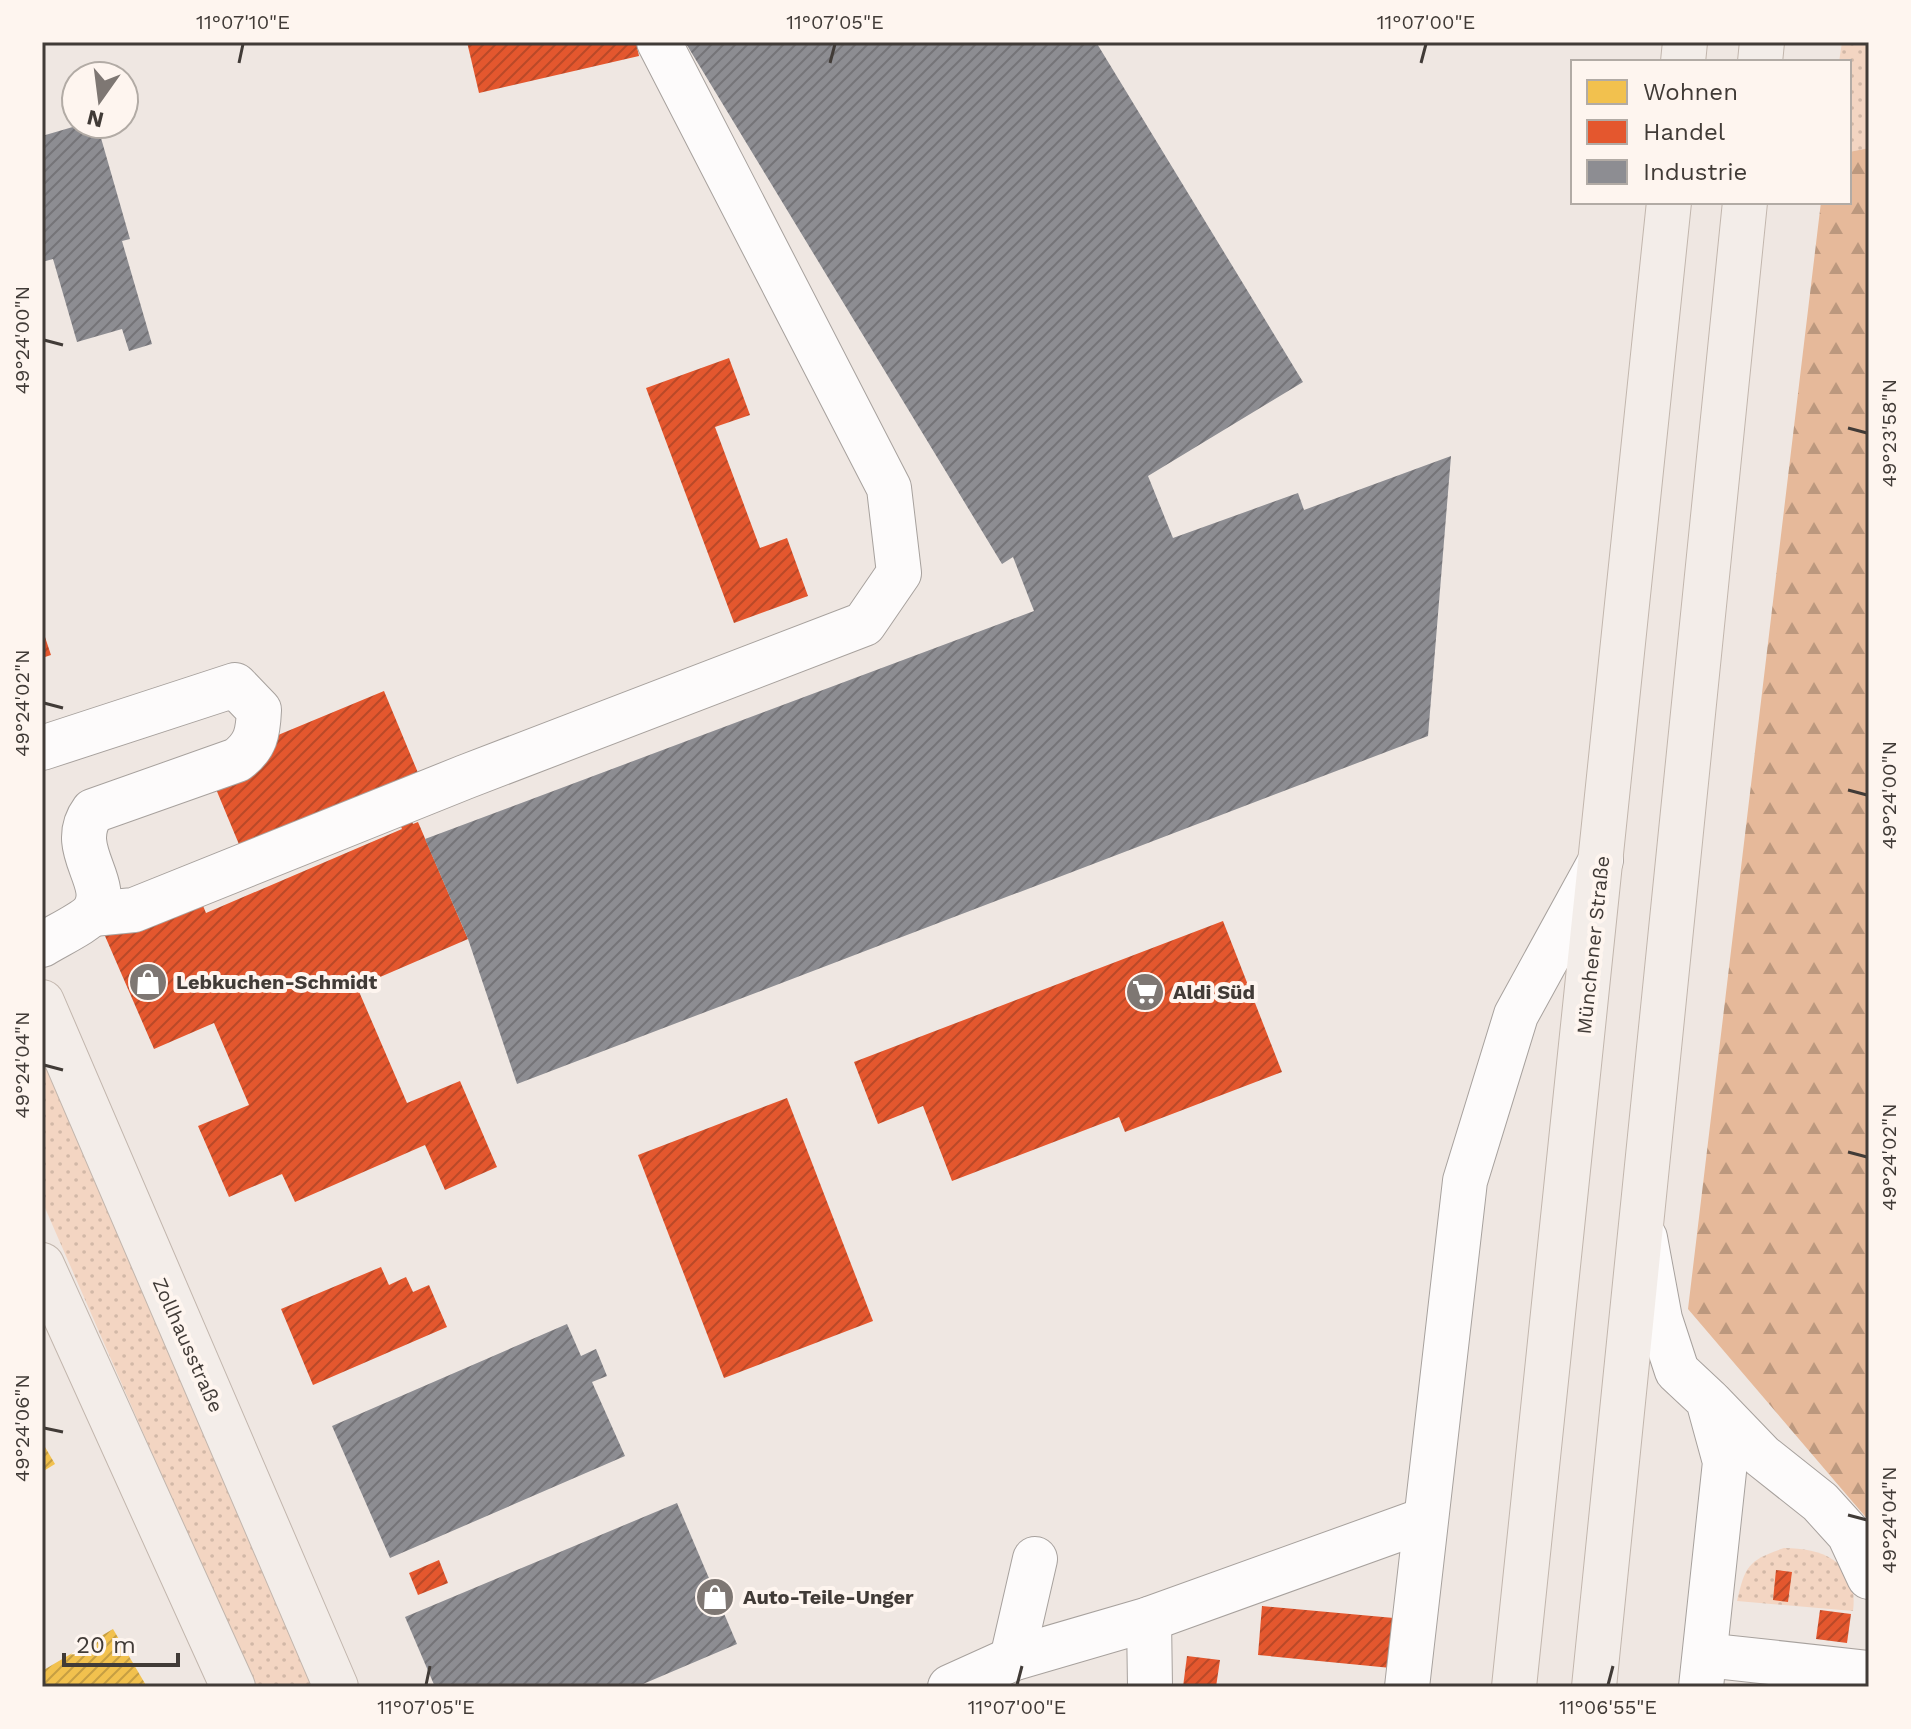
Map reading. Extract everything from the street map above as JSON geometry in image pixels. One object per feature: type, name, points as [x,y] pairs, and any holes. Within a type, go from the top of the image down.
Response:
[{"type":"main road","name":"Münchener Straße","points":[[1514,1687],[1669,204]]},
{"type":"main road","points":[[1594,1687],[1745,204]]},
{"type":"main road","name":"Zollhausstraße","points":[[42,1002],[336,1687]]},
{"type":"main road","points":[[42,1265],[233,1687]]},
{"type":"street","points":[[42,945],[93,914],[134,910],[480,771],[864,624],[899,573],[889,488],[659,42]]},
{"type":"street","points":[[42,748],[235,685],[259,710],[258,732],[252,750],[237,760],[93,811],[84,823],[83,837],[100,898],[93,914]]},
{"type":"street","points":[[1407,1687],[1465,1181],[1516,1015],[1601,860]]},
{"type":"street","points":[[1642,1222],[1660,1319],[1677,1371],[1762,1456],[1820,1502],[1849,1534],[1869,1577]]},
{"type":"street","points":[[1708,1400],[1725,1462],[1703,1671],[1869,1673]]},
{"type":"street","points":[[950,1687],[1012,1659],[1149,1619],[1424,1520]]},
{"type":"street","points":[[1012,1659],[1035,1559]]},
{"type":"street","points":[[1149,1619],[1150,1687]]},
{"type":"shaded area","points":[[1842,42],[1869,42],[1869,148],[1851,152],[1851,60],[1839,60]]},
{"type":"shaded area","points":[[42,1020],[323,1687],[254,1687],[42,1201]]},
{"type":"shaded area","points":[[1784,1548],[1813,1551],[1845,1570],[1851,1581],[1853,1611],[1737,1601],[1750,1566],[1763,1556]]},
{"type":"green space","points":[[1869,148],[1869,1521],[1688,1309],[1821,204],[1851,204],[1851,152]]},
{"type":"building: Wohnen","points":[[42,1442],[55,1464],[42,1472]]},
{"type":"building: Wohnen","points":[[113,1629],[147,1687],[42,1687],[42,1671]]},
{"type":"building: Handel","points":[[467,42],[636,42],[639,56],[479,93]]},
{"type":"building: Handel","points":[[729,358],[750,415],[715,427],[760,548],[787,538],[808,596],[734,623],[646,388]]},
{"type":"building: Handel","points":[[42,628],[51,655],[42,658]]},
{"type":"building: Handel","points":[[384,691],[421,780],[398,789],[413,824],[418,822],[468,939],[357,987],[407,1103],[460,1081],[497,1167],[445,1190],[425,1145],[295,1202],[282,1174],[229,1197],[198,1126],[249,1105],[214,1023],[154,1049],[105,936],[199,896],[206,913],[402,829],[387,794],[243,854],[206,765]]},
{"type":"building: Handel","name":"Aldi Süd","points":[[1223,921],[1282,1072],[1125,1132],[1119,1117],[952,1181],[923,1106],[878,1124],[854,1062]]},
{"type":"building: Handel","points":[[787,1098],[873,1321],[724,1378],[638,1155]]},
{"type":"building: Handel","points":[[381,1267],[389,1285],[406,1277],[413,1292],[429,1285],[447,1327],[313,1385],[281,1309]]},
{"type":"building: Handel","points":[[439,1560],[448,1583],[418,1595],[409,1573]]},
{"type":"building: Handel","points":[[1776,1570],[1792,1572],[1788,1602],[1773,1600]]},
{"type":"building: Handel","points":[[1262,1606],[1427,1621],[1422,1671],[1258,1655]]},
{"type":"building: Handel","points":[[1820,1610],[1851,1614],[1847,1643],[1816,1639]]},
{"type":"building: Handel","points":[[1187,1656],[1220,1660],[1216,1687],[1183,1687]]},
{"type":"building: Industrie","points":[[685,42],[1096,42],[1303,382],[1148,476],[1173,538],[1298,493],[1304,510],[1451,456],[1428,736],[517,1084],[468,939],[425,839],[1034,611],[1013,557],[1002,564]]},
{"type":"building: Industrie","points":[[60,131],[60,140],[102,140],[130,239],[122,241],[152,344],[129,351],[122,329],[77,342],[53,259],[42,262],[42,136]]},
{"type":"building: Industrie","points":[[567,1324],[581,1356],[596,1349],[607,1376],[592,1382],[625,1456],[390,1558],[332,1426]]},
{"type":"building: Industrie","points":[[677,1503],[737,1644],[636,1687],[435,1687],[405,1617]]},
{"type":"place","name":"Lebkuchen-Schmidt","points":[[148,982]]},
{"type":"place","name":"Aldi Süd","points":[[1145,992]]},
{"type":"place","name":"Auto-Teile-Unger","points":[[715,1597]]}]
